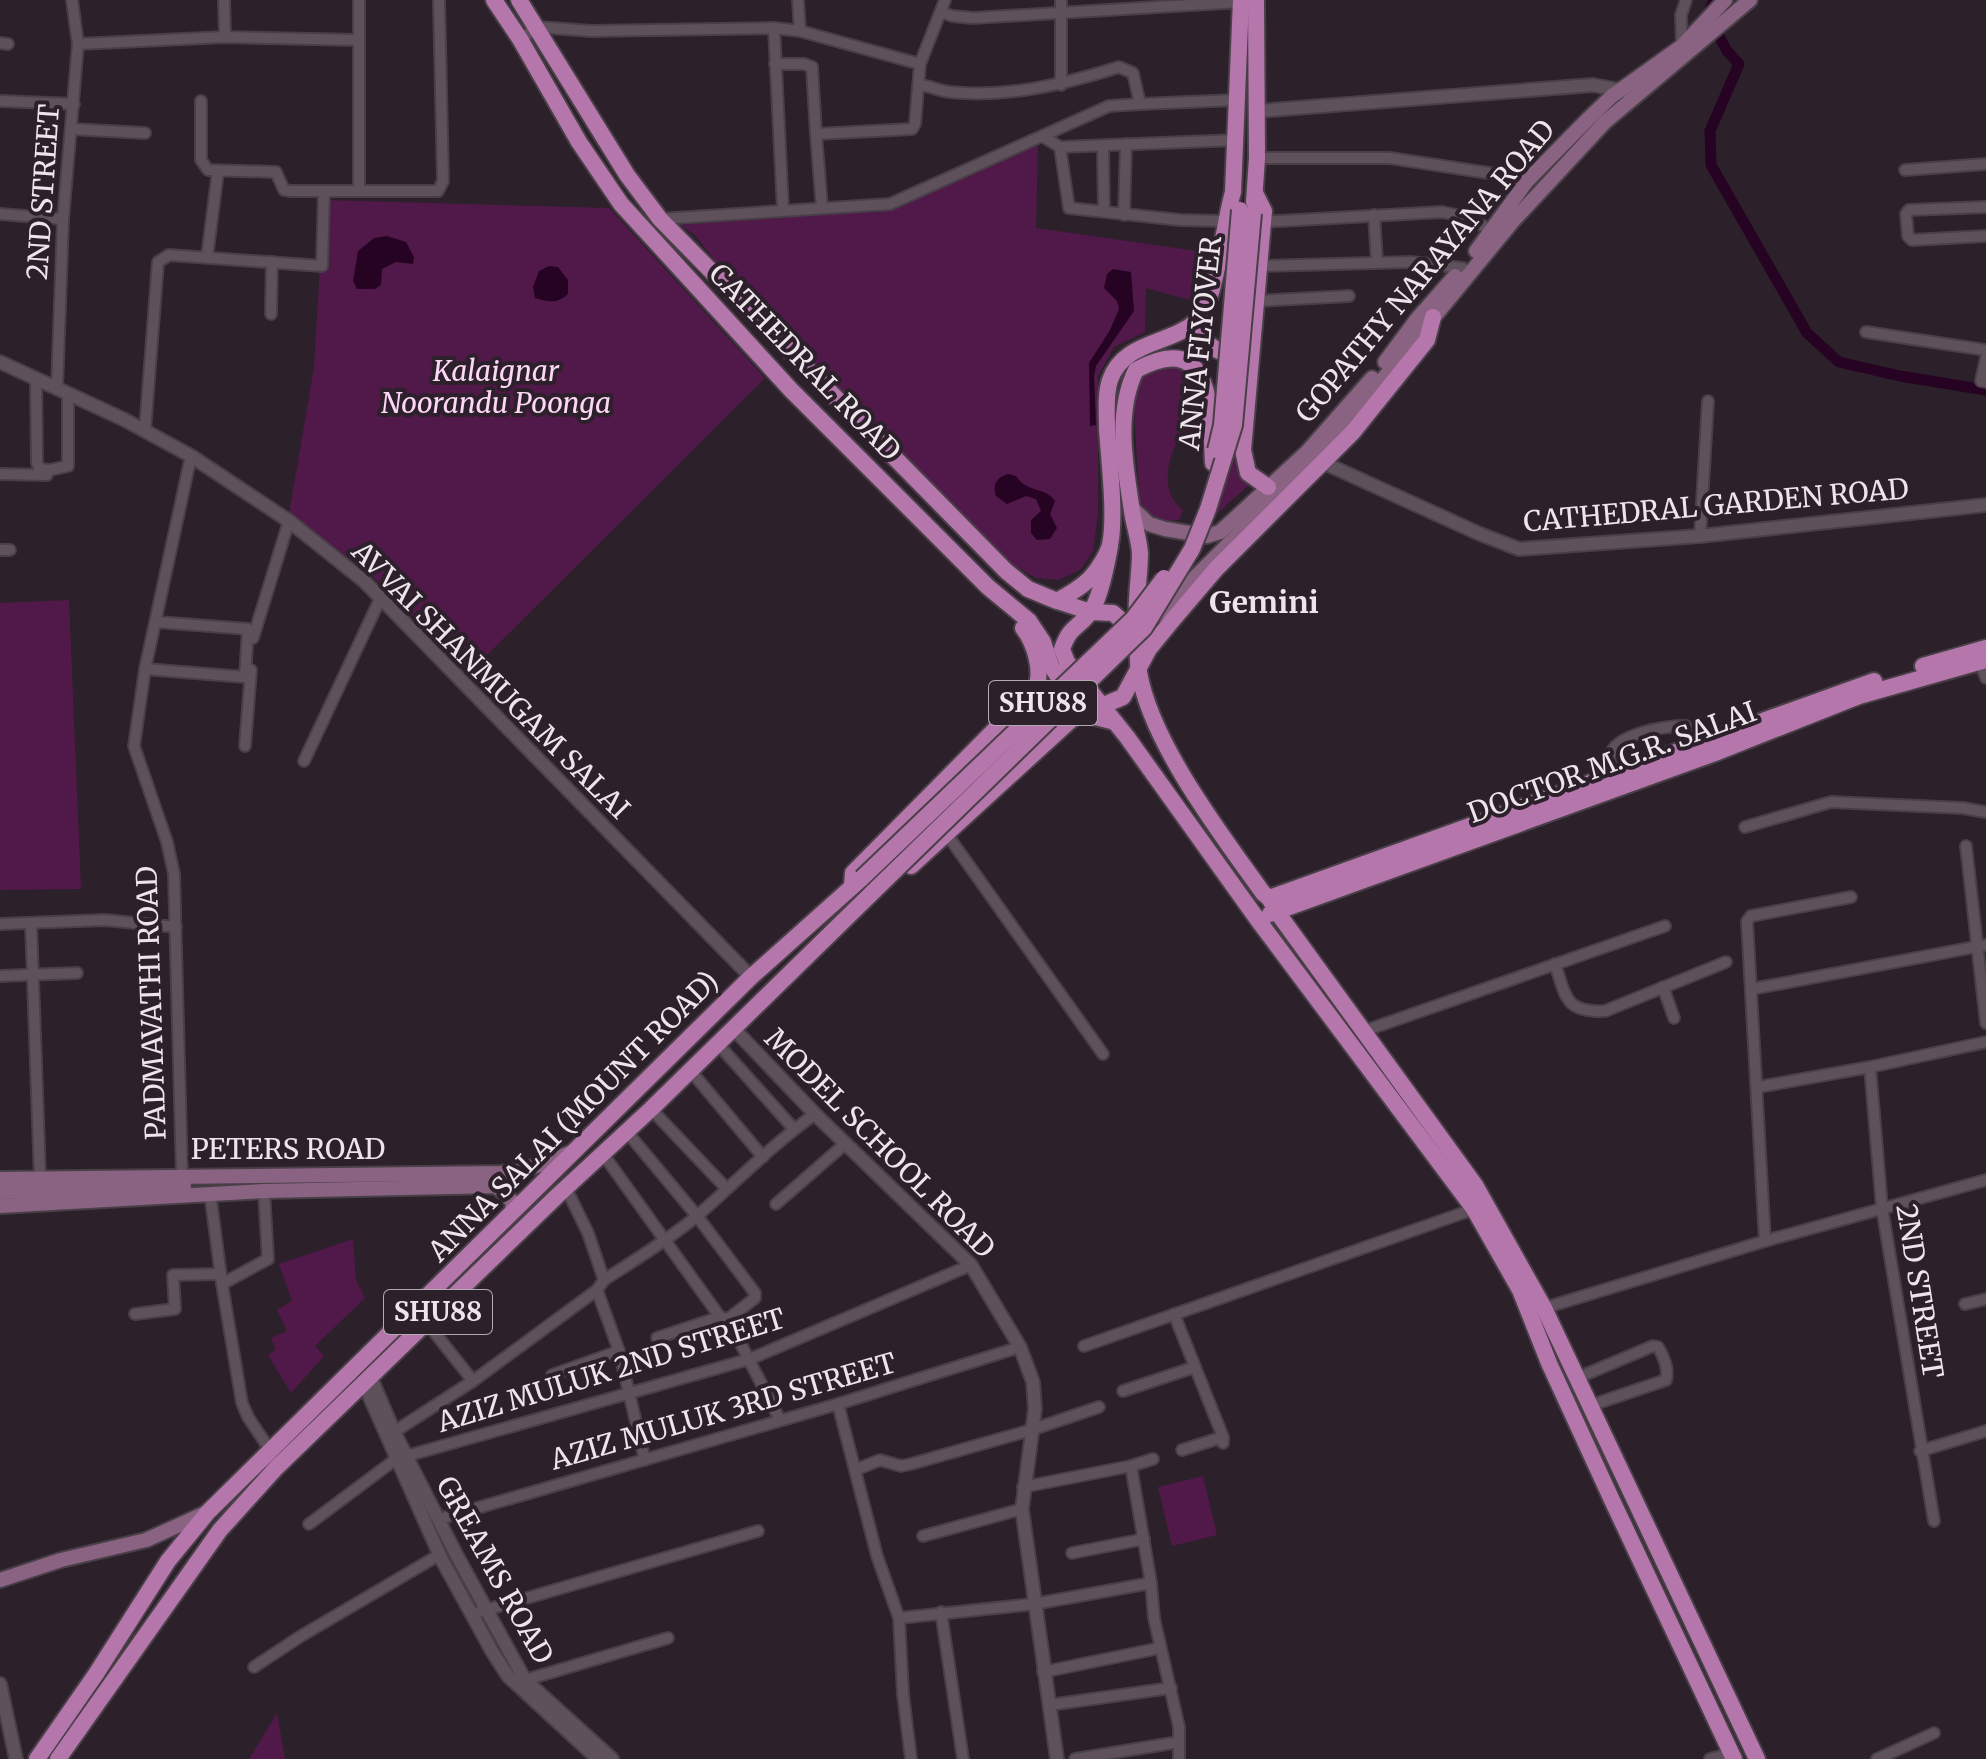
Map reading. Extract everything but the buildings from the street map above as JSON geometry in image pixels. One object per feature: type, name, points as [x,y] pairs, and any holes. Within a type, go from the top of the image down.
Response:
[{"type":"main road","name":"CATHEDRAL ROAD","points":[[494,0],[579,142],[621,204],[791,390],[991,590],[1029,621],[1043,642],[1078,716]]},
{"type":"main road","name":"CATHEDRAL ROAD","points":[[519,0],[629,179],[660,219],[1006,571],[1028,589],[1091,612],[1113,613],[1141,631]]},
{"type":"main road","points":[[1701,34],[1725,0]]},
{"type":"main road","points":[[1701,34],[1736,14],[1750,0]]},
{"type":"main road","name":"SHU88","points":[[1233,192],[1236,100],[1246,1]]},
{"type":"main road","name":"SHU88","points":[[1246,1],[1258,111],[1257,158]]},
{"type":"main road","name":"GOPATHY NARAYANA ROAD","points":[[1132,508],[1149,524],[1207,536],[1228,525],[1336,422],[1417,319],[1463,268],[1527,181],[1620,89],[1701,34]]},
{"type":"main road","name":"ANNA FLYOVER","points":[[863,890],[1141,631],[1331,442],[1513,221],[1605,122],[1640,94],[1701,34]]},
{"type":"main road","name":"ANNA FLYOVER","points":[[863,890],[1133,619],[1160,586],[1183,547],[1199,509],[1222,425],[1255,193],[1257,158]]},
{"type":"main road","points":[[1233,192],[1204,313],[1187,329],[1137,349],[1118,364],[1109,383],[1106,406],[1110,546],[1091,612],[1068,632],[1062,649],[1067,662],[1115,722],[1258,920],[1421,1136],[1480,1207],[1541,1303],[1757,1759]]},
{"type":"main road","name":"ANNA FLYOVER","points":[[1141,631],[1192,549],[1234,425],[1252,215],[1233,192]]},
{"type":"main road","points":[[1252,215],[1260,266],[1244,461],[1248,473],[1268,487]]},
{"type":"main road","points":[[1039,681],[1002,724],[853,873],[863,890],[880,895],[1078,716],[1123,697],[1149,649],[1216,569],[1353,432],[1427,340],[1433,317]]},
{"type":"main road","points":[[1187,329],[1217,350],[1250,362]]},
{"type":"main road","points":[[1213,463],[1205,380],[1197,369],[1181,360],[1167,358],[1136,370],[1126,390],[1123,424],[1140,553],[1135,603],[1141,631],[1138,671],[1152,716],[1188,782],[1263,893],[1475,1185],[1480,1207],[1599,1471],[1733,1756]]},
{"type":"main road","points":[[1057,601],[1090,579],[1110,546]]},
{"type":"main road","points":[[991,590],[1029,636],[1039,681],[1078,716],[1115,722]]},
{"type":"main road","name":"DOCTOR M.G.R. SALAI","points":[[1258,920],[1273,905],[1852,687],[1984,657]]},
{"type":"main road","name":"DOCTOR M.G.R. SALAI","points":[[1273,905],[1715,753],[1859,696],[1984,657]]},
{"type":"main road","name":"ANNA SALAI (MOUNT ROAD)","points":[[37,1759],[113,1649],[168,1561],[208,1512],[751,977],[863,890]]},
{"type":"main road","name":"ANNA SALAI (MOUNT ROAD)","points":[[58,1759],[220,1530],[276,1468],[718,1044],[863,890]]},
{"type":"main road","points":[[1421,1136],[1427,1119]]},
{"type":"main road","name":"PETERS ROAD","points":[[410,1181],[501,1173],[537,1166],[572,1152]]},
{"type":"main road","name":"PETERS ROAD","points":[[0,1179],[182,1176],[496,1186],[512,1201],[513,1211]]},
{"type":"main road","points":[[0,1192],[312,1182]]},
{"type":"main road","name":"PETERS ROAD","points":[[0,1206],[264,1191],[312,1182]]},
{"type":"main road","points":[[1520,1290],[1541,1303]]},
{"type":"main road","points":[[0,1580],[61,1560],[146,1540],[208,1512]]},
{"type":"main road","points":[[146,1540],[180,1545]]},
{"type":"main road","points":[[168,1561],[188,1576]]},
{"type":"street","name":"2ND STREET","points":[[36,379],[37,463],[40,469],[50,470],[68,466],[62,391],[63,219],[78,44],[72,0]]},
{"type":"street","points":[[224,0],[225,37]]},
{"type":"street","points":[[359,0],[359,190]]},
{"type":"street","points":[[201,101],[201,160],[208,170],[276,172],[284,190],[438,191],[443,181],[439,0]]},
{"type":"street","points":[[798,0],[800,31]]},
{"type":"street","points":[[816,134],[912,129],[920,85],[920,64],[945,0]]},
{"type":"street","points":[[1061,0],[1061,85]]},
{"type":"street","points":[[1682,46],[1681,15],[1686,0]]},
{"type":"street","points":[[941,12],[973,18],[1148,4],[1246,1]]},
{"type":"street","points":[[520,39],[538,27],[591,31],[774,28],[800,31],[920,64]]},
{"type":"street","points":[[774,28],[783,210]]},
{"type":"street","points":[[78,44],[225,37],[359,40]]},
{"type":"street","points":[[775,64],[812,67],[822,208]]},
{"type":"street","points":[[920,85],[947,92],[982,93],[1061,85],[1119,67],[1133,73],[1140,104]]},
{"type":"street","points":[[1258,111],[1593,85],[1640,94]]},
{"type":"street","points":[[660,219],[890,204],[1109,106],[1236,100]]},
{"type":"street","points":[[0,101],[74,104]]},
{"type":"street","points":[[71,129],[145,133]]},
{"type":"street","points":[[1042,136],[1060,147],[1237,140]]},
{"type":"street","points":[[1124,215],[1126,144]]},
{"type":"street","points":[[1103,146],[1104,211]]},
{"type":"street","points":[[1060,147],[1069,208],[1124,215],[1225,221]]},
{"type":"street","points":[[1257,158],[1390,158],[1527,181]]},
{"type":"street","points":[[1905,170],[1986,164]]},
{"type":"street","points":[[207,257],[218,171]]},
{"type":"street","points":[[145,430],[158,262],[169,255],[322,266],[324,191]]},
{"type":"street","points":[[1986,207],[1909,210],[1906,214],[1908,236],[1912,240],[1986,236]]},
{"type":"street","points":[[1252,215],[1442,212],[1461,216],[1492,230]]},
{"type":"street","points":[[0,214],[63,219]]},
{"type":"street","points":[[1374,215],[1377,262]]},
{"type":"street","points":[[271,314],[272,262]]},
{"type":"street","points":[[1260,266],[1411,262],[1463,268]]},
{"type":"street","points":[[1257,301],[1349,296]]},
{"type":"street","points":[[1866,332],[1986,350]]},
{"type":"street","points":[[1986,358],[1981,381],[1986,382]]},
{"type":"street","name":"AVVAI SHANMUGAM SALAI","points":[[0,362],[145,430],[191,456],[289,521],[364,581],[751,977]]},
{"type":"street","points":[[1700,536],[1708,401]]},
{"type":"street","name":"PADMAVATHI ROAD","points":[[182,1176],[174,874],[167,842],[134,746],[145,669],[191,456]]},
{"type":"street","name":"CATHEDRAL GARDEN ROAD","points":[[1324,463],[1519,549],[1700,536],[1986,505]]},
{"type":"street","points":[[0,474],[61,475]]},
{"type":"street","points":[[245,746],[253,634],[289,521]]},
{"type":"street","points":[[304,761],[381,597]]},
{"type":"street","points":[[145,669],[245,677],[249,630],[157,622]]},
{"type":"street","points":[[1984,657],[1986,678]]},
{"type":"street","points":[[1612,776],[1609,758],[1618,742],[1626,738],[1671,725],[1686,726],[1701,744]]},
{"type":"street","points":[[1745,827],[1831,802],[1963,808],[1986,812]]},
{"type":"street","points":[[946,833],[1103,1054]]},
{"type":"street","points":[[1966,846],[1981,946],[1986,1023]]},
{"type":"street","points":[[1765,1241],[1748,918],[1851,897]]},
{"type":"street","points":[[0,924],[105,920],[176,927]]},
{"type":"street","points":[[31,923],[40,1177]]},
{"type":"street","points":[[1364,1031],[1665,926]]},
{"type":"street","points":[[1752,989],[1981,946]]},
{"type":"street","points":[[1555,964],[1567,1001],[1587,1012],[1605,1011],[1726,962]]},
{"type":"street","points":[[0,976],[77,973]]},
{"type":"street","points":[[1663,987],[1674,1018]]},
{"type":"street","name":"MODEL SCHOOL ROAD","points":[[733,1028],[815,1114],[971,1265],[1020,1347],[1033,1382],[1035,1409],[1022,1509],[1057,1759]]},
{"type":"street","points":[[1758,1087],[1986,1042]]},
{"type":"street","points":[[718,1044],[794,1129]]},
{"type":"street","name":"2ND STREET","points":[[1870,1067],[1882,1208],[1934,1521]]},
{"type":"street","points":[[690,1070],[763,1157]]},
{"type":"street","points":[[651,1109],[726,1188]]},
{"type":"street","points":[[394,1432],[473,1381],[597,1290],[604,1280],[697,1216],[815,1114]]},
{"type":"street","points":[[627,1132],[697,1216],[755,1293],[755,1298],[724,1318],[657,1338]]},
{"type":"street","points":[[776,1204],[846,1143]]},
{"type":"street","points":[[603,1154],[724,1318],[750,1359],[780,1420]]},
{"type":"street","points":[[1541,1303],[1986,1180]]},
{"type":"street","points":[[566,1188],[588,1233],[604,1280]]},
{"type":"street","points":[[135,1314],[175,1309],[173,1275],[221,1279],[268,1259],[264,1191]]},
{"type":"street","points":[[210,1193],[242,1403],[270,1450]]},
{"type":"street","points":[[1084,1346],[1480,1207]]},
{"type":"street","name":"AZIZ MULUK 2ND STREET","points":[[402,1458],[750,1359],[971,1265]]},
{"type":"street","points":[[597,1290],[619,1351],[645,1460]]},
{"type":"street","points":[[1965,1304],[1986,1299]]},
{"type":"street","points":[[1174,1314],[1223,1440],[1182,1450]]},
{"type":"street","points":[[427,1323],[473,1381]]},
{"type":"street","points":[[1577,1378],[1653,1346],[1658,1347],[1663,1355],[1668,1373],[1666,1380],[1589,1406]]},
{"type":"street","name":"AZIZ MULUK 3RD STREET","points":[[439,1519],[838,1404],[1020,1347]]},
{"type":"street","points":[[552,1375],[619,1351]]},
{"type":"street","points":[[1123,1391],[1195,1367]]},
{"type":"street","name":"GREAMS ROAD","points":[[367,1381],[394,1432],[402,1458],[439,1519],[525,1680],[612,1759]]},
{"type":"street","name":"GREAMS ROAD","points":[[367,1381],[402,1458],[439,1555],[508,1676],[598,1759]]},
{"type":"street","points":[[838,1404],[877,1556],[899,1618],[903,1694],[911,1759]]},
{"type":"street","points":[[855,1470],[880,1460],[901,1466],[911,1464],[1099,1407]]},
{"type":"street","points":[[1920,1451],[1986,1431]]},
{"type":"street","points":[[309,1524],[402,1458]]},
{"type":"street","points":[[1023,1487],[1153,1459]]},
{"type":"street","points":[[1131,1466],[1154,1618],[1179,1727],[1179,1759]]},
{"type":"street","points":[[923,1536],[1022,1509]]},
{"type":"street","points":[[471,1615],[758,1531]]},
{"type":"street","points":[[1072,1553],[1144,1539]]},
{"type":"street","points":[[254,1667],[439,1555]]},
{"type":"street","points":[[899,1618],[1034,1604],[1151,1583]]},
{"type":"street","points":[[941,1612],[963,1759]]},
{"type":"street","points":[[525,1680],[668,1638]]},
{"type":"street","points":[[1043,1672],[1160,1648]]},
{"type":"street","points":[[0,1684],[16,1759]]},
{"type":"street","points":[[1049,1705],[1171,1688]]},
{"type":"street","points":[[1877,1759],[1934,1733]]},
{"type":"street","points":[[1075,1759],[1179,1742]]},
{"type":"street","points":[[1710,1759],[1733,1756]]},
{"type":"green space","points":[[1038,145],[1036,228],[1211,253],[1200,303],[1146,288],[1145,332],[1114,347],[1098,376],[1098,513],[1093,551],[1081,569],[1059,580],[1036,578],[999,557],[724,272],[695,235],[680,225],[890,209]]},
{"type":"green space","name":"Kalaignar Noorandu Poonga","points":[[324,200],[609,208],[765,378],[469,673],[369,573],[289,514],[314,367]]},
{"type":"green space","points":[[1172,367],[1188,372],[1192,379],[1198,402],[1200,434],[1178,440],[1171,458],[1169,487],[1171,495],[1183,510],[1179,520],[1152,522],[1140,507],[1133,392],[1148,374]]},
{"type":"green space","points":[[1233,447],[1239,469],[1252,482],[1210,520]]},
{"type":"green space","points":[[69,600],[81,889],[0,890],[0,603]]},
{"type":"green space","points":[[353,1239],[356,1280],[365,1298],[315,1346],[324,1356],[291,1393],[268,1355],[276,1350],[271,1338],[287,1331],[277,1310],[292,1301],[279,1264]]},
{"type":"green space","points":[[1203,1476],[1217,1535],[1172,1546],[1158,1487]]},
{"type":"green space","points":[[277,1713],[285,1759],[249,1759]]},
{"type":"shaded area","points":[[387,236],[406,242],[414,257],[413,264],[396,262],[382,269],[381,285],[375,289],[357,289],[353,281],[358,251],[374,238]]},
{"type":"shaded area","points":[[549,266],[558,267],[568,280],[568,294],[556,301],[535,298],[533,287],[539,271]]},
{"type":"shaded area","points":[[1113,269],[1131,272],[1134,311],[1096,366],[1096,425],[1090,426],[1089,363],[1119,309],[1117,301],[1104,288],[1107,274]]},
{"type":"shaded area","points":[[1009,474],[1055,501],[1050,514],[1057,528],[1050,539],[1037,540],[1031,533],[1031,520],[1041,511],[1036,499],[1026,496],[1007,504],[996,496],[996,482]]},
{"type":"waterway","points":[[1714,0],[1708,15],[1727,51],[1739,64],[1710,131],[1711,165],[1807,333],[1839,362],[1986,390]]},
{"type":"district","name":"Gemini","points":[[1264,603]]}]
